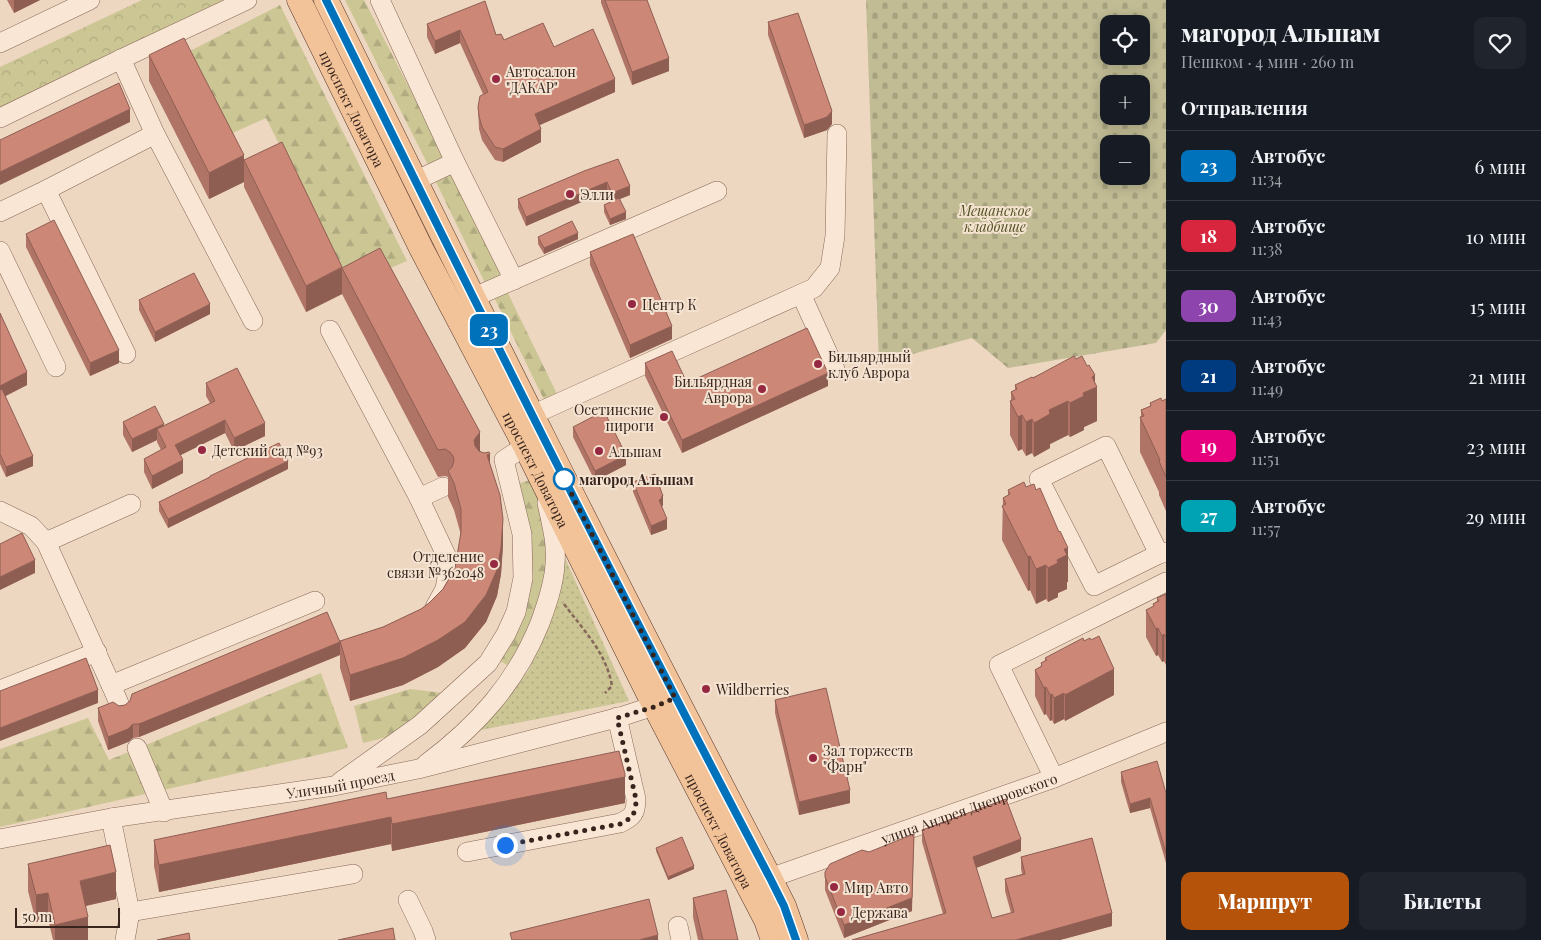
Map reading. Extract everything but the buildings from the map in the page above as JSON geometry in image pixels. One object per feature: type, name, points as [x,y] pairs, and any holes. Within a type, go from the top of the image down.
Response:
[{"type":"main road","name":"проспект Доватора","points":[[299,0],[422,250],[540,475],[665,703],[770,878],[784,906],[796,940]]},
{"type":"main road","name":"проспект Доватора","points":[[326,0],[472,298],[532,415],[766,920],[773,940]]},
{"type":"street","points":[[0,43],[90,0]]},
{"type":"street","points":[[0,118],[247,0]]},
{"type":"street","points":[[380,0],[455,162],[514,280]]},
{"type":"street","points":[[121,59],[155,134],[253,321]]},
{"type":"street","points":[[0,212],[155,134]]},
{"type":"street","points":[[532,415],[814,288],[830,268],[835,236],[837,134]]},
{"type":"street","points":[[415,181],[455,162]]},
{"type":"street","points":[[46,190],[126,354]]},
{"type":"street","points":[[472,298],[717,191]]},
{"type":"street","points":[[0,251],[56,367]]},
{"type":"street","points":[[802,294],[835,369]]},
{"type":"street","points":[[330,330],[419,498],[446,555],[448,571],[445,589],[435,607],[421,622]]},
{"type":"street","points":[[485,468],[504,460],[525,446]]},
{"type":"street","points":[[1106,446],[1163,553],[1094,586],[1039,478],[1106,446]]},
{"type":"street","points":[[334,786],[420,725],[488,663],[506,634],[516,612],[524,578],[522,534],[504,460]]},
{"type":"street","points":[[418,769],[455,743],[479,719],[516,673],[535,636],[547,604],[556,562],[553,530],[540,475]]},
{"type":"street","points":[[419,498],[443,487]]},
{"type":"street","points":[[46,542],[131,504]]},
{"type":"street","points":[[0,511],[31,526],[46,542],[97,652],[120,708]]},
{"type":"street","points":[[1054,778],[999,665],[1166,582]]},
{"type":"street","points":[[111,685],[315,601]]},
{"type":"street","points":[[0,690],[97,652]]},
{"type":"street","name":"Уличный проезд","points":[[0,839],[111,818],[164,812],[334,786],[418,769],[617,718],[665,703]]},
{"type":"street","points":[[467,852],[620,824],[632,818],[636,810],[636,799],[617,718]]},
{"type":"street","name":"улица Андрея Днепровского","points":[[770,878],[1054,778],[1166,732]]},
{"type":"street","points":[[137,748],[164,812]]},
{"type":"street","points":[[111,818],[130,912],[125,940]]},
{"type":"street","points":[[130,912],[353,874]]},
{"type":"street","points":[[408,900],[426,940]]},
{"type":"path","points":[[560,599],[602,654],[612,686],[605,694]]},
{"type":"green space","points":[[142,0],[238,0],[0,114],[0,67]]},
{"type":"green space","points":[[345,0],[364,0],[446,159],[429,167]]},
{"type":"green space","name":"Мещанское кладбище","points":[[866,0],[1166,0],[1166,330],[1156,343],[1008,368],[972,338],[879,363]]},
{"type":"green space","points":[[280,5],[407,261],[350,285],[266,118],[226,136],[184,54]]},
{"type":"green space","points":[[451,172],[502,278],[486,285],[435,180]]},
{"type":"green space","points":[[505,287],[557,394],[544,400],[492,293]]},
{"type":"green space","points":[[533,479],[546,517],[548,540],[546,591],[512,668],[498,660],[515,633],[517,484]]},
{"type":"green space","points":[[561,549],[629,701],[476,731],[528,671],[543,640],[554,609]]},
{"type":"green space","points":[[321,673],[348,748],[0,827],[0,749],[88,718],[109,760]]},
{"type":"green space","points":[[410,689],[459,695],[436,725],[363,743],[354,706]]},
{"type":"bus line","name":"23","points":[[326,0],[472,298],[675,698],[770,878],[784,906],[796,940]]},
{"type":"place","name":"Автосалон \"ДАКАР\"","points":[[496,79]]},
{"type":"place","name":"Элли","points":[[570,194]]},
{"type":"place","name":"Центр К","points":[[632,304]]},
{"type":"place","name":"Бильярдный клуб Аврора","points":[[818,364]]},
{"type":"place","name":"Бильярдная Аврора","points":[[762,389]]},
{"type":"place","name":"Осетинские пироги","points":[[664,417]]},
{"type":"place","name":"Детский сад №93","points":[[202,450]]},
{"type":"place","name":"Альшам","points":[[599,451]]},
{"type":"place","name":"магород Альшам","points":[[564,479]]},
{"type":"place","name":"Отделение связи №362048","points":[[494,564]]},
{"type":"place","name":"Wildberries","points":[[706,689]]},
{"type":"place","name":"Зал торжеств \"Фарн\"","points":[[813,758]]},
{"type":"place","name":"Мир Авто","points":[[834,887]]},
{"type":"place","name":"Держава","points":[[841,912]]},
{"type":"route","points":[[505,845],[620,824],[632,818],[636,810],[636,799],[617,718],[654,707],[675,698],[564,479]]}]
